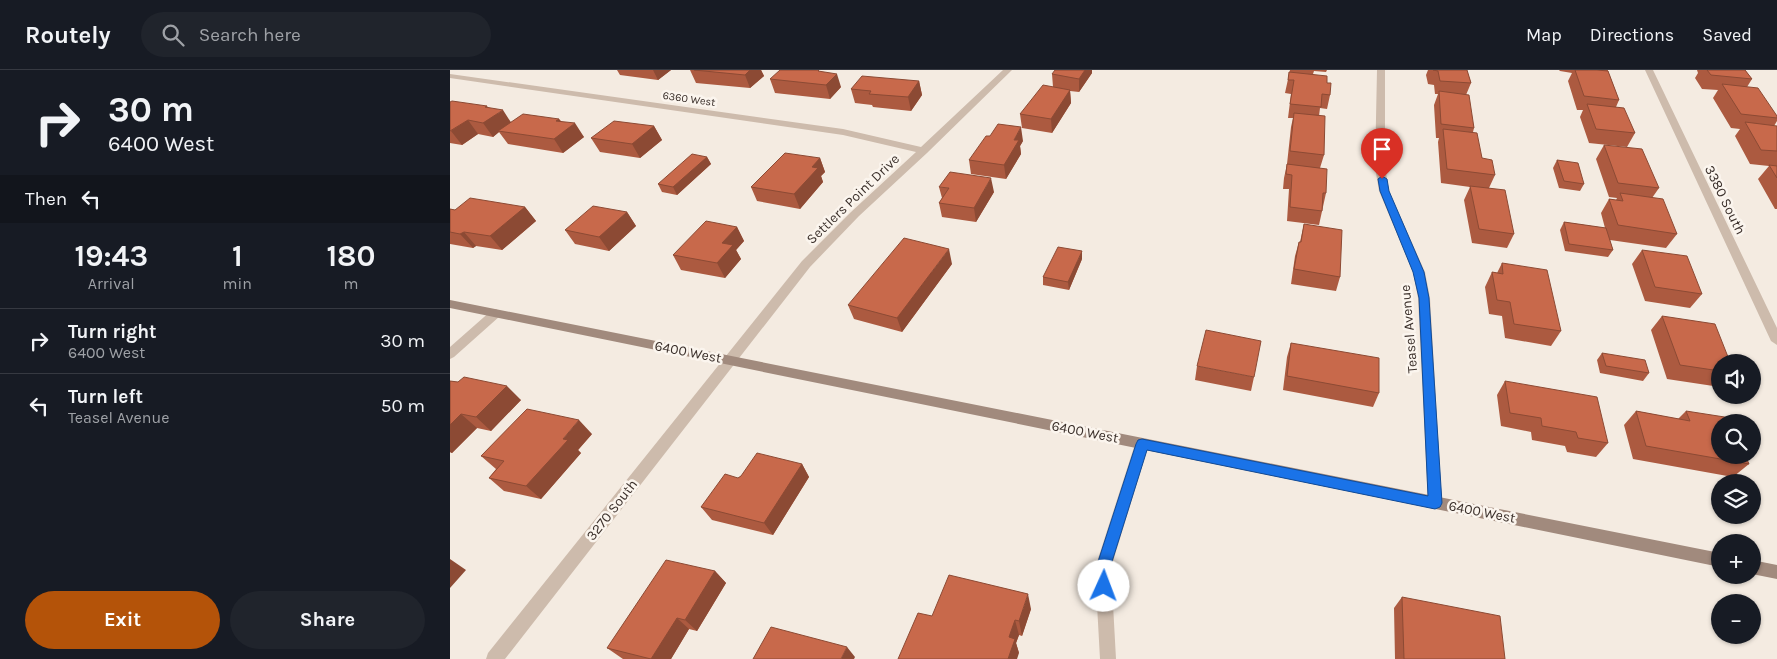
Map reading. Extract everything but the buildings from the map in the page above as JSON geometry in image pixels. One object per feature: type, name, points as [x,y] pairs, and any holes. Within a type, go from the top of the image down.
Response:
[{"type":"street","name":"Settlers Point Drive","points":[[729,360],[812,258],[1008,70]]},
{"type":"street","name":"Teasel Avenue","points":[[1382,70],[1380,167],[1384,191],[1418,272],[1424,298],[1435,503]]},
{"type":"street","name":"3380 South","points":[[1649,70],[1777,341]]},
{"type":"street","name":"6360 West","points":[[450,76],[843,132],[884,140],[924,151]]},
{"type":"street","name":"6400 West","points":[[450,304],[1711,558]]},
{"type":"street","points":[[450,354],[496,313]]},
{"type":"street","name":"3270 South","points":[[494,659],[729,360]]},
{"type":"street","points":[[1108,659],[1103,568],[1142,444]]},
{"type":"street","points":[[1761,569],[1777,572]]},
{"type":"route","points":[[1104,586],[1103,568],[1142,444],[1435,503],[1424,298],[1410,249],[1384,191],[1382,179]]}]
